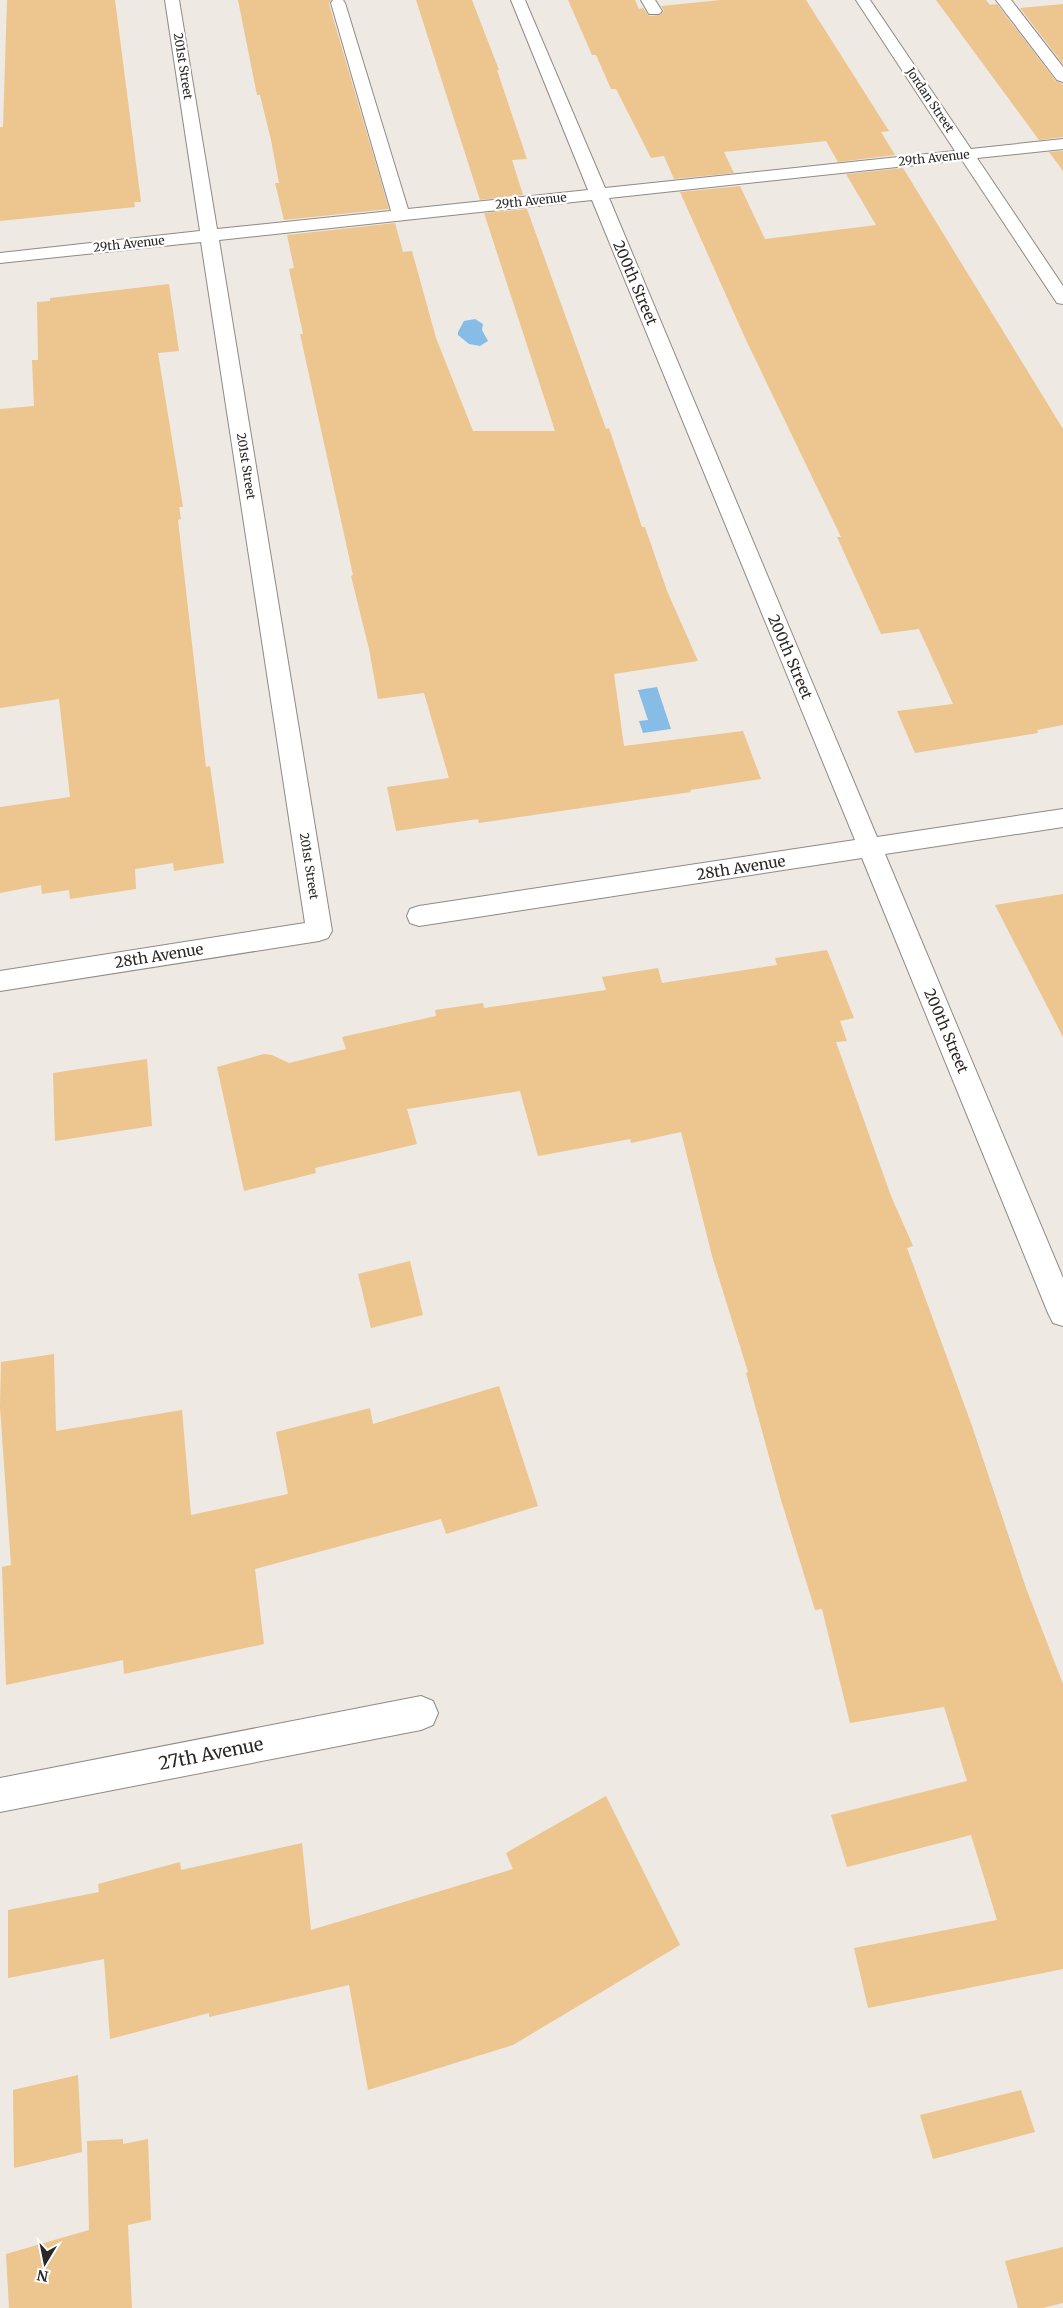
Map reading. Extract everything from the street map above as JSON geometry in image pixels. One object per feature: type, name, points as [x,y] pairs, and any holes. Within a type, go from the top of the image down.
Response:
[{"type":"street","name":"201st Street","points":[[172,0],[211,235],[319,932]]},
{"type":"street","name":"200th Street","points":[[518,0],[1063,1313]]},
{"type":"street","name":"Jordan Street","points":[[863,0],[1063,299]]},
{"type":"street","points":[[1003,0],[1063,77]]},
{"type":"street","points":[[338,3],[401,215]]},
{"type":"street","name":"29th Avenue","points":[[0,258],[1063,144]]},
{"type":"street","name":"28th Avenue","points":[[419,916],[1063,818]]},
{"type":"street","name":"28th Avenue","points":[[0,981],[319,932]]},
{"type":"street","name":"27th Avenue","points":[[0,1795],[421,1713]]},
{"type":"water","points":[[475,319],[483,324],[482,330],[488,341],[480,346],[469,344],[458,335],[464,321]]},
{"type":"water","points":[[657,687],[671,729],[643,733],[639,721],[648,720],[638,690]]},
{"type":"building","points":[[7,0],[115,0],[141,202],[134,202],[135,207],[0,221],[0,127],[3,127]]},
{"type":"building","points":[[238,0],[331,0],[329,4],[389,209],[284,220],[275,183],[279,183],[271,140],[260,95],[257,95]]},
{"type":"building","points":[[416,0],[472,0],[499,70],[497,70],[527,159],[512,160],[523,195],[480,200]]},
{"type":"building","points":[[568,0],[635,0],[639,9],[643,8],[649,16],[660,15],[664,11],[661,6],[721,0],[806,0],[889,131],[881,132],[895,155],[838,162],[826,141],[724,152],[734,173],[674,179],[664,156],[651,158],[616,89],[611,89],[596,55],[592,55]]},
{"type":"building","points":[[936,0],[986,0],[990,5],[997,4],[1056,81],[1063,84],[1063,137],[1039,140]]},
{"type":"building","points":[[1063,4],[1063,64],[1020,8]]},
{"type":"building","points":[[1063,151],[1063,171],[1049,152]]},
{"type":"building","points":[[903,168],[1063,429],[1063,725],[1037,730],[1038,733],[915,753],[897,711],[953,704],[919,629],[881,634],[837,537],[841,537],[746,340],[680,192],[740,186],[765,239],[876,225],[846,174]]},
{"type":"building","points":[[527,209],[606,429],[609,428],[642,527],[645,527],[667,591],[698,661],[614,674],[624,746],[743,731],[761,779],[690,790],[691,792],[479,823],[478,819],[396,831],[387,787],[449,778],[424,693],[378,699],[369,649],[351,576],[353,575],[300,334],[303,334],[289,269],[294,268],[287,235],[395,223],[403,252],[412,251],[436,338],[473,431],[555,431],[484,213]]},
{"type":"building","points":[[169,284],[179,351],[158,353],[183,507],[179,507],[181,519],[178,520],[206,767],[210,766],[224,863],[174,871],[173,863],[135,869],[136,889],[70,899],[69,890],[42,894],[41,885],[0,893],[0,807],[70,797],[59,699],[0,708],[0,409],[34,406],[32,360],[38,360],[37,302],[50,301],[50,298]]},
{"type":"building","points":[[1063,894],[1063,1037],[995,905]]},
{"type":"building","points":[[827,950],[854,1018],[840,1021],[847,1041],[836,1042],[891,1196],[913,1246],[907,1248],[972,1426],[1026,1588],[1063,1684],[1063,1969],[868,2008],[854,1948],[997,1920],[971,1835],[847,1867],[831,1815],[967,1781],[944,1707],[850,1723],[822,1609],[815,1610],[781,1500],[746,1373],[748,1372],[712,1256],[681,1132],[631,1143],[630,1139],[538,1156],[520,1091],[407,1109],[417,1144],[315,1168],[316,1173],[244,1191],[217,1067],[264,1054],[272,1055],[289,1063],[346,1049],[342,1037],[436,1016],[435,1010],[483,1003],[484,1008],[606,990],[602,977],[658,968],[662,983],[777,965],[775,958]]},
{"type":"building","points":[[147,1059],[152,1126],[55,1141],[53,1073]]},
{"type":"building","points":[[410,1261],[423,1315],[371,1328],[358,1274]]},
{"type":"building","points":[[54,1354],[56,1431],[182,1410],[191,1515],[288,1494],[276,1432],[370,1408],[373,1424],[499,1386],[538,1506],[446,1534],[441,1519],[255,1569],[264,1644],[124,1674],[123,1660],[6,1685],[2,1567],[11,1565],[0,1407],[1,1362]]},
{"type":"building","points":[[606,1796],[680,1945],[513,2045],[368,2090],[349,1985],[209,2017],[209,2013],[110,2039],[104,1959],[8,1978],[8,1910],[99,1892],[98,1884],[180,1862],[181,1870],[302,1843],[311,1930],[513,1869],[506,1853]]},
{"type":"building","points":[[78,2075],[82,2152],[14,2168],[13,2090]]},
{"type":"building","points":[[1021,2090],[1035,2132],[933,2159],[920,2115]]},
{"type":"building","points":[[123,2139],[123,2144],[148,2139],[151,2220],[128,2225],[132,2308],[9,2308],[6,2254],[89,2230],[87,2141]]},
{"type":"building","points":[[1063,2247],[1063,2303],[1043,2308],[1018,2308],[1005,2261]]}]
